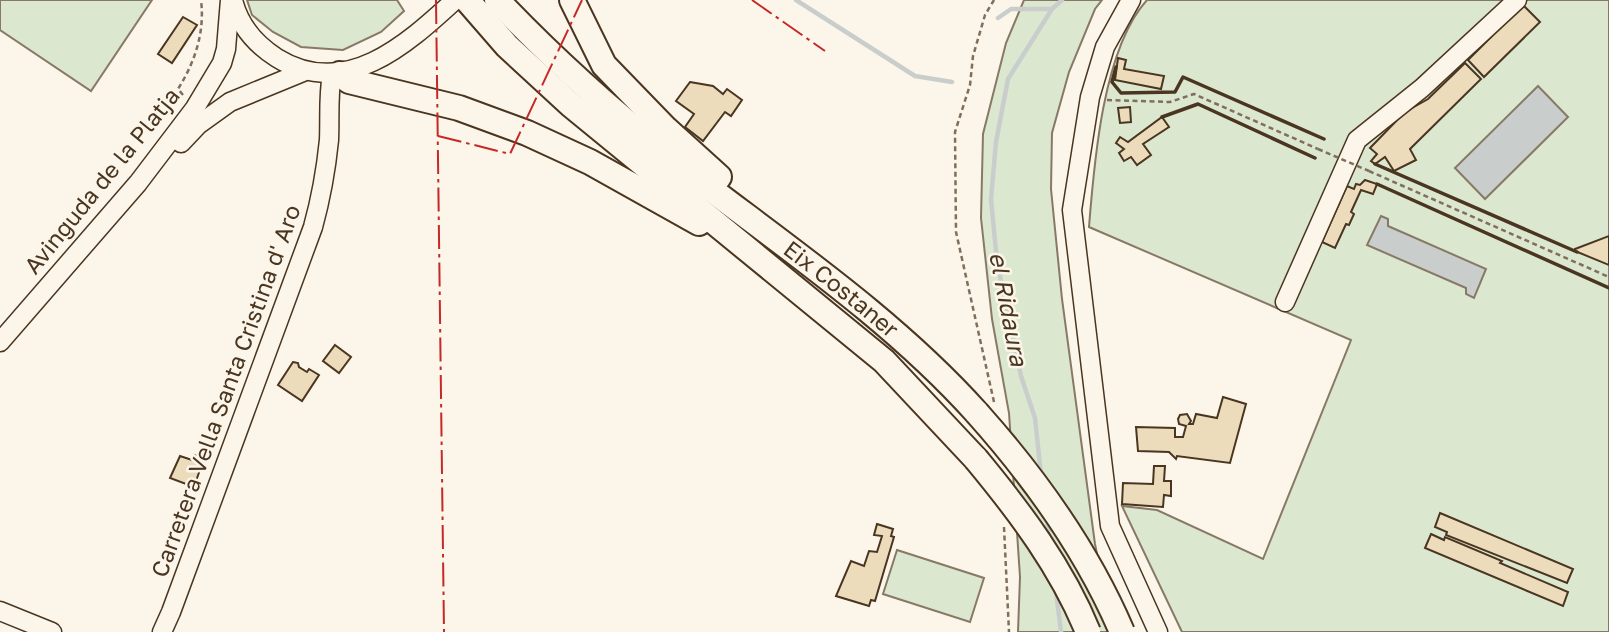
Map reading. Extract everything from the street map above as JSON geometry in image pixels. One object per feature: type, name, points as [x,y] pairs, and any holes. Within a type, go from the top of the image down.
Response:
[{"type":"highway","name":"Eix Costaner","points":[[467,0],[507,46],[570,105],[698,208],[731,239],[884,361],[1008,497],[1061,576],[1088,632]]},
{"type":"highway","name":"Eix Costaner","points":[[497,0],[550,54],[636,130],[772,233],[986,411],[1002,441],[1059,517],[1110,603],[1122,632]]},
{"type":"highway","points":[[572,0],[604,65],[666,129],[721,178],[772,233]]},
{"type":"highway","points":[[336,74],[349,81],[459,108],[527,133],[590,162],[681,215],[731,239]]},
{"type":"street","name":"Avinguda de la Platja","points":[[0,342],[138,183],[195,108],[222,63],[231,0]]},
{"type":"street","points":[[231,0],[244,28],[257,43],[273,56],[305,72],[315,83],[326,164]]},
{"type":"street","points":[[138,183],[198,125],[230,102],[305,72],[336,74],[384,55],[428,24],[455,0]]},
{"type":"street","points":[[1131,0],[1105,47],[1090,97],[1072,210],[1110,526],[1157,632]]},
{"type":"street","points":[[1285,302],[1357,140],[1422,88],[1517,0]]},
{"type":"street","points":[[326,164],[336,74]]},
{"type":"street","name":"Carretera Vella Santa Cristina d' Aro","points":[[162,632],[172,612],[313,227],[322,197],[326,164]]},
{"type":"street","points":[[0,611],[52,632]]},
{"type":"path","points":[[195,108],[178,89],[189,72],[200,41],[203,14],[201,0]]},
{"type":"path","points":[[986,411],[956,232],[955,132],[970,85],[973,56],[985,15],[995,0]]},
{"type":"path","points":[[1090,97],[1170,102],[1194,94],[1609,277]]},
{"type":"path","points":[[1003,518],[1009,632]]},
{"type":"green space","points":[[0,0],[152,0],[91,91],[0,30]]},
{"type":"green space","points":[[247,0],[397,0],[404,11],[381,32],[343,50],[301,47],[273,32],[252,15]]},
{"type":"green space","points":[[1024,0],[1102,0],[1095,9],[1069,72],[1052,133],[1051,189],[1062,299],[1095,544],[1113,632],[1018,632],[1020,577],[1009,413],[992,319],[981,218],[983,134],[1006,43]]},
{"type":"green space","points":[[1147,0],[1609,0],[1609,632],[1182,632],[1122,506],[1157,510],[1263,559],[1351,340],[1089,227],[1098,140],[1111,76],[1132,21]]},
{"type":"green space","points":[[897,550],[984,578],[970,622],[883,594]]},
{"type":"shaded area","points":[[1538,86],[1568,117],[1485,199],[1455,168]]},
{"type":"shaded area","points":[[1381,216],[1388,219],[1388,226],[1486,269],[1474,298],[1466,294],[1466,288],[1367,245]]},
{"type":"building","points":[[1523,5],[1540,22],[1484,77],[1468,60]]},
{"type":"building","points":[[183,17],[197,25],[172,63],[158,54]]},
{"type":"building","points":[[1118,58],[1126,60],[1124,69],[1164,76],[1161,89],[1115,80]]},
{"type":"building","points":[[1465,63],[1481,79],[1410,149],[1416,160],[1394,171],[1385,157],[1375,164],[1371,161],[1377,154],[1370,148],[1405,112],[1428,99]]},
{"type":"building","points":[[690,82],[713,86],[723,94],[727,89],[742,100],[731,116],[725,112],[703,141],[685,127],[694,114],[676,101]]},
{"type":"building","points":[[1130,107],[1131,122],[1120,123],[1118,108]]},
{"type":"building","points":[[1162,117],[1169,127],[1143,144],[1151,155],[1137,165],[1131,157],[1124,161],[1119,153],[1124,149],[1116,143],[1120,137],[1128,142]]},
{"type":"building","points":[[1365,180],[1377,184],[1373,194],[1361,190],[1351,212],[1354,214],[1349,225],[1346,224],[1335,248],[1322,242],[1347,186],[1354,189],[1356,184],[1360,185]]},
{"type":"building","points":[[1609,236],[1609,265],[1575,251],[1575,249]]},
{"type":"building","points":[[335,345],[351,357],[339,373],[323,361]]},
{"type":"building","points":[[293,362],[307,372],[309,369],[319,375],[302,401],[278,385]]},
{"type":"building","points":[[1223,397],[1246,404],[1230,463],[1177,456],[1176,459],[1169,452],[1138,451],[1136,427],[1175,428],[1175,437],[1183,437],[1186,426],[1179,424],[1180,415],[1187,414],[1191,421],[1189,424],[1193,424],[1196,414],[1217,418]]},
{"type":"building","points":[[194,455],[204,458],[194,487],[170,478],[180,456],[192,460]]},
{"type":"building","points":[[1154,466],[1165,466],[1164,481],[1171,481],[1171,496],[1164,495],[1163,507],[1122,504],[1123,483],[1153,484]]},
{"type":"building","points":[[1440,513],[1573,569],[1567,583],[1446,535],[1447,532],[1435,527]]},
{"type":"building","points":[[877,524],[893,529],[891,536],[894,537],[875,601],[871,600],[869,606],[836,596],[851,561],[864,566],[869,551],[877,552],[882,536],[874,535]]},
{"type":"building","points":[[1431,534],[1444,540],[1445,537],[1502,561],[1500,563],[1568,592],[1563,606],[1425,548]]},
{"type":"waterway","points":[[796,0],[915,76],[952,82]]},
{"type":"waterway","name":"el Ridaura","points":[[1041,475],[1035,418],[1021,376],[997,262],[991,199],[996,142],[1008,79],[1052,9],[1062,0]]},
{"type":"waterway","points":[[998,18],[1011,9],[1052,9]]},
{"type":"waterway","name":"el Ridaura","points":[[1047,518],[1049,537]]},
{"type":"waterway","name":"el Ridaura","points":[[1056,591],[1061,632]]},
{"type":"wall","points":[[1116,67],[1112,82],[1121,93],[1175,92],[1183,77],[1324,139]]},
{"type":"wall","points":[[1162,117],[1198,104],[1315,158]]},
{"type":"wall","points":[[1375,164],[1577,252]]},
{"type":"wall","points":[[1377,184],[1609,288]]},
{"type":"power","points":[[436,0],[444,632]]},
{"type":"power","points":[[438,136],[510,154],[582,0]]},
{"type":"power","points":[[752,0],[825,51]]}]
